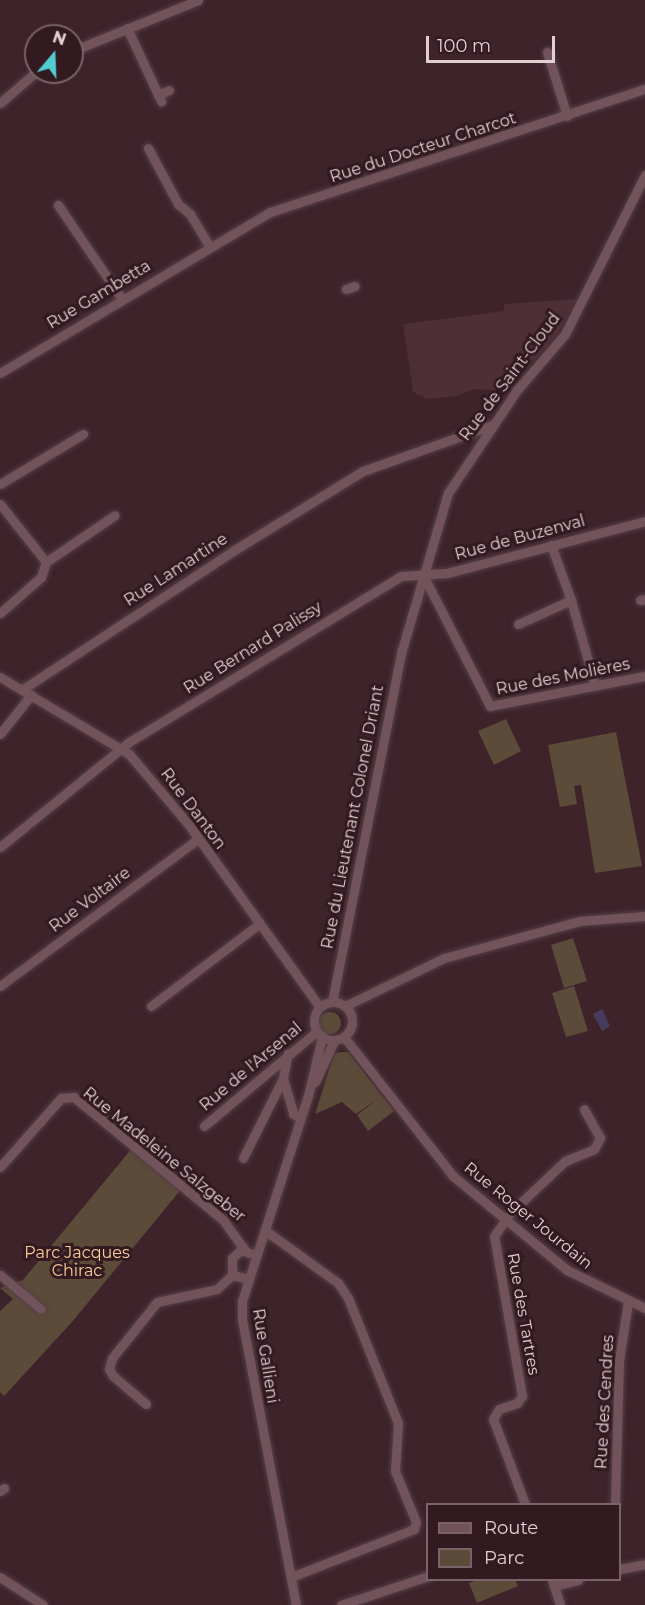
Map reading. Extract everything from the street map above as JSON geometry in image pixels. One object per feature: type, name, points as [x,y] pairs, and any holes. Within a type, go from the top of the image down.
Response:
[{"type":"street","points":[[84,46],[198,0]]},
{"type":"street","points":[[127,28],[159,98],[169,90]]},
{"type":"street","points":[[547,52],[567,116]]},
{"type":"street","points":[[0,103],[24,82]]},
{"type":"street","name":"Rue du Docteur Charcot","points":[[211,245],[270,212],[645,89]]},
{"type":"street","points":[[148,148],[178,204],[190,214],[211,245]]},
{"type":"street","name":"Rue de Saint-Cloud","points":[[415,604],[448,493],[477,445],[565,334],[645,175]]},
{"type":"street","points":[[58,205],[122,299]]},
{"type":"street","name":"Rue Gambetta","points":[[0,373],[211,245]]},
{"type":"street","name":"Rue Lamartine","points":[[23,689],[348,480],[409,453],[492,425]]},
{"type":"street","points":[[0,484],[83,434]]},
{"type":"street","points":[[463,435],[477,445]]},
{"type":"street","points":[[0,504],[46,562]]},
{"type":"street","points":[[0,613],[41,577],[46,562],[115,515]]},
{"type":"street","name":"Rue de Buzenval","points":[[401,576],[447,573],[645,520]]},
{"type":"street","points":[[550,545],[571,600],[595,686]]},
{"type":"street","name":"Rue des Molières","points":[[423,575],[490,706],[645,676]]},
{"type":"street","name":"Rue Bernard Palissy","points":[[0,847],[121,747],[401,576]]},
{"type":"street","points":[[518,624],[571,600]]},
{"type":"street","name":"Rue du Lieutenant Colonel Driant","points":[[332,1002],[366,848],[370,793],[415,604]]},
{"type":"street","name":"Rue Danton","points":[[0,677],[121,747],[166,796],[320,1007]]},
{"type":"street","points":[[0,734],[31,695]]},
{"type":"street","name":"Rue Voltaire","points":[[0,986],[198,839]]},
{"type":"street","points":[[345,1006],[352,1022],[339,1039],[319,1034],[314,1019],[320,1007],[332,1002],[345,1006],[444,958],[569,923],[645,916]]},
{"type":"street","points":[[151,1006],[259,924]]},
{"type":"street","name":"Rue Gallieni","points":[[308,1096],[319,1034]]},
{"type":"street","name":"Rue de l'Arsenal","points":[[204,1126],[288,1053],[319,1034]]},
{"type":"street","name":"Rue Gallieni","points":[[296,1605],[242,1319],[249,1279],[300,1118],[308,1096],[339,1039]]},
{"type":"street","name":"Rue Roger Jourdain","points":[[339,1039],[453,1176],[567,1270],[628,1302],[645,1308]]},
{"type":"street","points":[[243,1158],[283,1078],[288,1053]]},
{"type":"street","points":[[283,1078],[293,1114],[300,1118]]},
{"type":"street","name":"Rue Madeleine Salzgeber","points":[[0,1167],[61,1098],[74,1097],[223,1220],[239,1237],[243,1248],[257,1255]]},
{"type":"street","points":[[507,1219],[565,1161],[594,1149],[600,1138],[584,1109]]},
{"type":"street","name":"Rue des Tartres","points":[[507,1219],[494,1236],[522,1396],[517,1403],[499,1409],[493,1419],[525,1503]]},
{"type":"street","points":[[266,1231],[338,1283],[348,1298],[398,1423],[395,1471],[416,1522],[414,1528],[291,1577]]},
{"type":"street","points":[[146,1404],[113,1376],[109,1369],[112,1358],[157,1302],[217,1289],[232,1275],[232,1258],[243,1248]]},
{"type":"street","points":[[0,1275],[41,1309]]},
{"type":"street","points":[[232,1275],[249,1279]]},
{"type":"street","name":"Rue des Cendres","points":[[615,1503],[619,1360],[628,1302]]},
{"type":"street","points":[[621,1569],[645,1564]]},
{"type":"street","points":[[0,1577],[43,1605]]},
{"type":"street","points":[[341,1605],[426,1577]]},
{"type":"street","points":[[560,1605],[553,1583],[570,1581]]},
{"type":"shaded area","points":[[576,299],[558,333],[507,391],[474,389],[457,396],[427,399],[413,392],[403,324],[504,311],[504,304]]},
{"type":"shaded area","points":[[602,1009],[610,1026],[602,1031],[593,1014]]},
{"type":"green space","points":[[506,719],[521,751],[494,765],[478,731]]},
{"type":"green space","points":[[616,732],[642,866],[595,873],[581,785],[574,786],[577,804],[560,807],[548,745]]},
{"type":"green space","points":[[573,938],[587,981],[564,988],[551,945]]},
{"type":"green space","points":[[574,986],[588,1031],[566,1037],[552,993]]},
{"type":"green space","points":[[330,1012],[338,1015],[341,1023],[338,1031],[330,1034],[322,1031],[319,1023],[322,1015]]},
{"type":"green space","points":[[348,1052],[394,1111],[368,1131],[357,1115],[379,1098],[356,1114],[342,1102],[315,1114],[334,1054]]},
{"type":"green space","name":"Parc Jacques Chirac","points":[[133,1147],[183,1187],[72,1322],[4,1396],[0,1392],[0,1311],[13,1299],[0,1288],[23,1280]]},
{"type":"green space","points":[[516,1581],[518,1586],[477,1603],[469,1583]]}]
